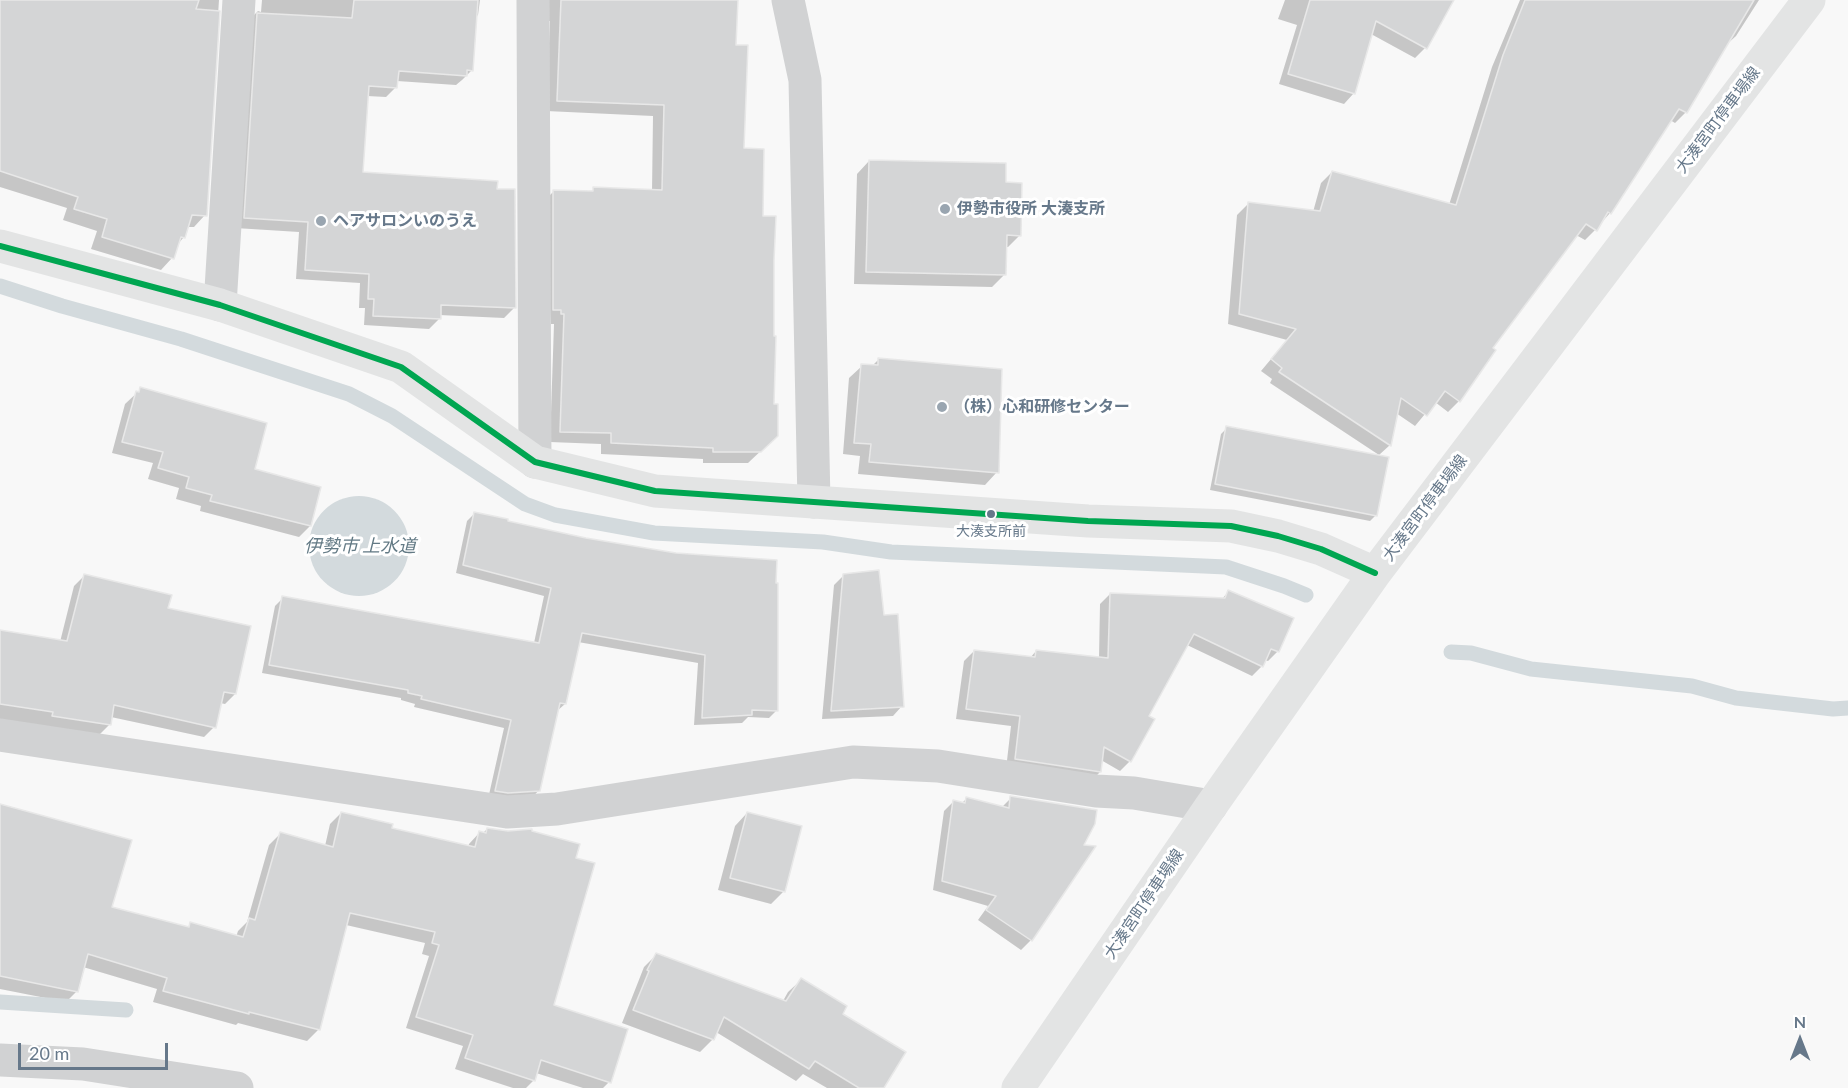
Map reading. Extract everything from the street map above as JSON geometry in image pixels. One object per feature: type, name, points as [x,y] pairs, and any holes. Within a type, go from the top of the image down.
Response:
[{"type":"street","points":[[220,304],[239,0]]},
{"type":"street","points":[[533,0],[535,462]]},
{"type":"street","points":[[789,0],[805,80],[814,502]]},
{"type":"street","name":"大湊宮町停車場線","points":[[1018,1088],[1211,806],[1375,573],[1809,0]]},
{"type":"street","points":[[0,246],[220,304],[401,367],[535,462],[655,491],[1088,521],[1231,526],[1278,536],[1321,549],[1375,573]]},
{"type":"street","points":[[0,735],[507,812],[557,809],[854,762],[938,766],[1096,791],[1134,793],[1211,806]]},
{"type":"street","points":[[0,1060],[83,1064],[237,1088]]},
{"type":"water","name":"伊勢市 上水道","points":[[349,496],[369,496],[395,510],[406,527],[409,546],[406,565],[395,582],[369,596],[349,596],[331,588],[317,574],[309,556],[309,536],[317,518],[331,504]]},
{"type":"building","points":[[0,0],[199,0],[196,9],[220,11],[207,216],[192,215],[185,238],[181,237],[174,259],[102,237],[107,219],[74,209],[78,197],[0,171]]},
{"type":"building","points":[[354,0],[478,0],[473,71],[467,70],[467,76],[399,71],[397,88],[369,86],[363,172],[498,181],[497,189],[515,189],[516,308],[441,305],[441,319],[373,316],[374,299],[368,299],[369,274],[305,270],[308,222],[244,218],[257,13],[352,18]]},
{"type":"building","points":[[561,0],[738,0],[736,45],[748,45],[744,148],[764,149],[763,216],[776,216],[774,404],[778,404],[778,436],[761,452],[713,452],[713,448],[611,443],[611,433],[560,432],[564,314],[561,314],[561,310],[553,310],[553,190],[593,191],[593,187],[662,190],[664,105],[557,101]]},
{"type":"building","points":[[1310,0],[1454,0],[1427,49],[1376,21],[1355,94],[1288,74]]},
{"type":"building","points":[[1525,0],[1754,0],[1687,113],[1679,109],[1611,214],[1608,212],[1597,231],[1586,224],[1493,348],[1496,350],[1460,402],[1445,391],[1427,416],[1401,398],[1391,446],[1279,372],[1282,368],[1271,359],[1296,329],[1239,314],[1248,202],[1320,211],[1332,171],[1456,205],[1503,55]]},
{"type":"building","name":"伊勢市役所 大湊支所","points":[[869,160],[1006,163],[1006,182],[1022,183],[1021,236],[1007,235],[1006,275],[866,272]]},
{"type":"building","name":"（株）心和研修センター","points":[[878,358],[1002,369],[999,473],[869,462],[871,444],[854,443],[861,364],[878,365]]},
{"type":"building","points":[[140,387],[267,423],[255,469],[321,487],[311,526],[210,501],[212,495],[186,488],[189,477],[158,468],[163,452],[122,442],[136,391],[139,392]]},
{"type":"building","points":[[1226,426],[1389,457],[1377,516],[1215,484]]},
{"type":"building","points":[[474,512],[586,538],[676,553],[777,560],[778,711],[752,710],[752,715],[702,718],[705,655],[582,633],[566,704],[560,703],[540,791],[508,793],[495,791],[511,720],[421,699],[422,696],[408,693],[408,690],[269,665],[282,596],[539,643],[551,588],[463,565]]},
{"type":"building","points":[[879,570],[884,615],[898,614],[904,707],[831,711],[843,574]]},
{"type":"building","points":[[84,574],[172,595],[168,608],[251,626],[236,694],[224,692],[216,728],[114,705],[111,725],[52,716],[53,712],[0,704],[0,630],[67,641]]},
{"type":"building","points":[[1228,590],[1294,618],[1279,652],[1271,649],[1263,667],[1194,634],[1149,716],[1155,719],[1131,762],[1104,747],[1101,772],[1015,759],[1020,716],[966,709],[974,650],[1035,657],[1036,650],[1108,658],[1110,593],[1225,598]]},
{"type":"building","points":[[1010,796],[1097,810],[1095,824],[1084,845],[1096,846],[1032,941],[986,910],[996,896],[942,881],[953,800],[965,803],[966,797],[1009,808]]},
{"type":"building","points":[[0,804],[132,840],[112,907],[189,927],[190,922],[243,937],[249,918],[255,920],[280,832],[333,847],[341,812],[393,824],[392,828],[475,847],[479,831],[486,833],[487,828],[508,831],[532,829],[532,831],[580,844],[576,858],[595,863],[554,1005],[628,1029],[611,1083],[541,1060],[535,1081],[465,1058],[473,1035],[416,1017],[439,945],[432,943],[435,932],[350,913],[320,1030],[163,991],[167,978],[88,954],[78,992],[0,976]]},
{"type":"building","points":[[747,812],[802,826],[785,892],[730,878]]},
{"type":"building","points":[[656,953],[786,1001],[801,978],[847,1006],[843,1014],[906,1052],[884,1088],[859,1088],[815,1061],[809,1069],[724,1017],[714,1040],[633,1010],[649,971],[647,970]]},
{"type":"waterway","points":[[0,286],[181,339],[349,394],[392,416],[525,504],[555,515],[654,533],[823,542],[891,552],[1226,567],[1306,595]]},
{"type":"waterway","points":[[1451,652],[1471,653],[1531,669],[1692,686],[1736,698],[1833,709],[1848,708]]},
{"type":"waterway","points":[[0,1002],[126,1010]]},
{"type":"transit line","points":[[0,246],[220,305],[401,367],[535,462],[655,491],[1088,521],[1231,526],[1278,536],[1321,549],[1375,573]]},
{"type":"place","name":"伊勢市役所 大湊支所","points":[[945,209]]},
{"type":"place","name":"ヘアサロンいのうえ","points":[[321,221]]},
{"type":"place","name":"（株）心和研修センター","points":[[942,407]]},
{"type":"place","name":"大湊支所前","points":[[991,514]]}]
